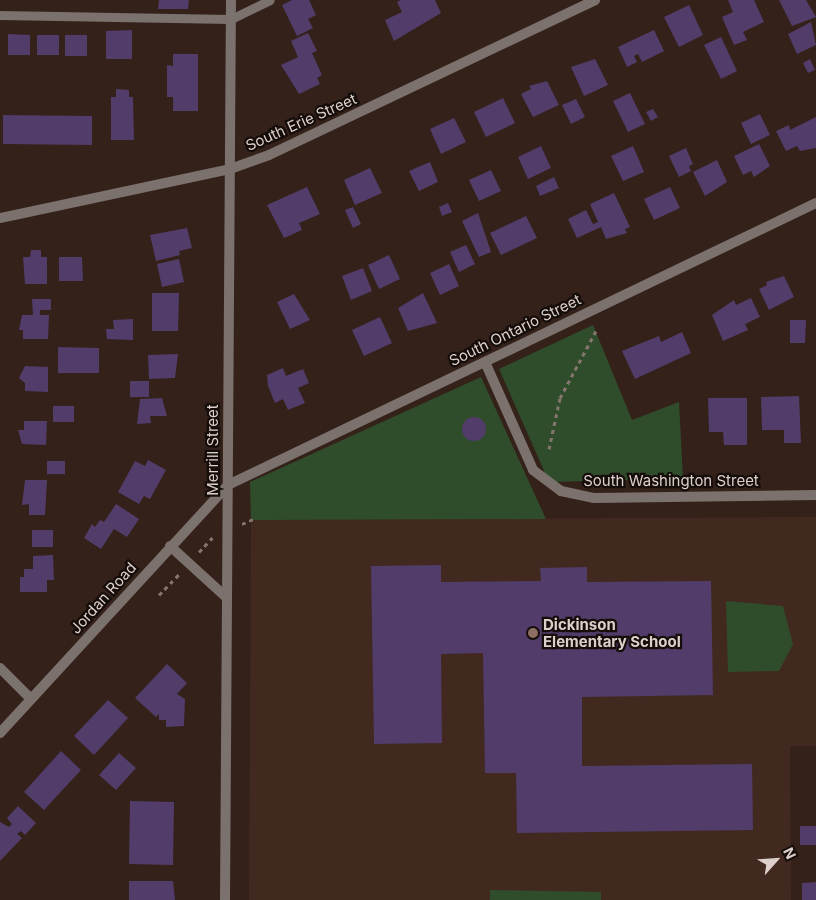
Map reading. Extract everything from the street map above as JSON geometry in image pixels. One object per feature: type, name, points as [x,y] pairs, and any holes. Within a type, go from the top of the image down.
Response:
[{"type":"street","name":"Merrill Street","points":[[225,900],[231,0]]},
{"type":"street","name":"South Erie Street","points":[[0,218],[230,169],[270,155],[595,0]]},
{"type":"street","name":"South Ontario Street","points":[[228,485],[816,203]]},
{"type":"street","name":"South Washington Street","points":[[485,362],[534,470],[561,491],[594,498],[816,495]]},
{"type":"street","name":"Jordan Road","points":[[0,732],[228,485]]},
{"type":"street","points":[[170,546],[227,598]]},
{"type":"street","points":[[0,668],[31,699]]},
{"type":"lane","points":[[0,15],[231,19],[270,0]]},
{"type":"path","points":[[549,448],[560,398],[596,331]]},
{"type":"path","points":[[159,595],[212,538],[253,519]]},
{"type":"shaded area","name":"Dickinson Elementary School","points":[[816,517],[816,746],[790,746],[791,900],[249,900],[251,520]]},
{"type":"green space","points":[[593,325],[632,420],[679,402],[683,479],[549,482],[499,369]]},
{"type":"green space","points":[[481,377],[546,519],[251,520],[250,482]]},
{"type":"green space","points":[[726,601],[783,606],[793,644],[779,671],[728,672]]},
{"type":"green space","points":[[490,890],[601,892],[601,900],[490,900]]},
{"type":"building","points":[[159,0],[189,0],[188,9],[158,9]]},
{"type":"building","points":[[292,0],[309,0],[316,15],[308,19],[313,28],[297,36],[282,5]]},
{"type":"building","points":[[401,0],[435,0],[441,13],[394,41],[385,20],[402,12],[397,2]]},
{"type":"building","points":[[728,0],[754,0],[764,22],[743,32],[747,40],[734,45],[722,17],[733,12]]},
{"type":"building","points":[[779,0],[806,0],[816,17],[792,26]]},
{"type":"building","points":[[689,5],[703,35],[679,47],[664,17]]},
{"type":"building","points":[[811,22],[816,45],[797,54],[788,34]]},
{"type":"building","points":[[132,30],[132,59],[106,59],[106,31]]},
{"type":"building","points":[[654,30],[664,51],[642,62],[638,54],[634,56],[637,62],[627,67],[618,47]]},
{"type":"building","points":[[308,33],[317,51],[312,53],[322,75],[317,78],[320,84],[299,94],[281,65],[298,57],[291,41]]},
{"type":"building","points":[[8,34],[30,35],[30,55],[8,55]]},
{"type":"building","points":[[37,35],[59,35],[59,55],[37,55]]},
{"type":"building","points":[[65,35],[87,35],[87,56],[65,56]]},
{"type":"building","points":[[721,37],[737,71],[721,79],[704,45]]},
{"type":"building","points":[[173,54],[198,54],[198,111],[173,111],[173,97],[167,97],[167,65],[173,66]]},
{"type":"building","points":[[595,59],[608,85],[584,96],[571,67]]},
{"type":"building","points":[[810,59],[815,70],[808,73],[803,63]]},
{"type":"building","points":[[547,81],[559,105],[533,117],[521,94],[531,89],[529,86]]},
{"type":"building","points":[[116,89],[129,90],[129,97],[133,97],[134,140],[111,140],[111,97],[116,97]]},
{"type":"building","points":[[630,93],[645,124],[628,132],[613,101]]},
{"type":"building","points":[[503,98],[515,123],[486,137],[474,112]]},
{"type":"building","points":[[576,99],[585,117],[571,124],[562,105]]},
{"type":"building","points":[[653,109],[658,117],[651,121],[646,112]]},
{"type":"building","points":[[760,114],[770,135],[751,144],[741,123]]},
{"type":"building","points":[[3,115],[92,116],[92,145],[3,144]]},
{"type":"building","points":[[816,117],[816,148],[800,151],[797,146],[786,151],[776,131],[789,125],[790,130]]},
{"type":"building","points":[[454,118],[466,142],[441,154],[430,129]]},
{"type":"building","points":[[759,144],[770,166],[754,177],[751,171],[743,175],[734,156]]},
{"type":"building","points":[[541,146],[551,168],[528,179],[518,157]]},
{"type":"building","points":[[633,146],[644,172],[623,181],[611,156]]},
{"type":"building","points":[[686,148],[693,164],[689,166],[691,171],[679,177],[669,156]]},
{"type":"building","points":[[717,160],[727,182],[705,196],[693,172]]},
{"type":"building","points":[[430,162],[438,182],[419,191],[409,171]]},
{"type":"building","points":[[370,168],[382,193],[355,205],[344,180]]},
{"type":"building","points":[[491,170],[501,191],[479,201],[469,180]]},
{"type":"building","points":[[554,177],[559,188],[540,196],[536,186]]},
{"type":"building","points":[[307,187],[320,214],[299,223],[302,230],[284,238],[267,205]]},
{"type":"building","points":[[670,187],[680,208],[654,220],[644,199]]},
{"type":"building","points":[[614,193],[630,227],[625,229],[627,233],[606,239],[601,227],[577,238],[568,219],[586,210],[593,224],[598,222],[590,204]]},
{"type":"building","points":[[448,203],[452,212],[442,216],[439,207]]},
{"type":"building","points":[[353,207],[361,224],[353,228],[345,210]]},
{"type":"building","points":[[478,213],[491,252],[479,257],[462,221]]},
{"type":"building","points":[[526,216],[537,238],[501,255],[490,233]]},
{"type":"building","points":[[187,228],[192,248],[179,251],[180,255],[156,261],[150,235]]},
{"type":"building","points":[[466,245],[475,264],[459,272],[450,252]]},
{"type":"building","points":[[31,250],[41,250],[41,257],[47,257],[47,284],[25,284],[23,257],[30,257]]},
{"type":"building","points":[[389,255],[400,279],[379,289],[368,265]]},
{"type":"building","points":[[59,257],[82,257],[83,281],[59,281]]},
{"type":"building","points":[[179,259],[184,282],[162,287],[157,264]]},
{"type":"building","points":[[449,264],[459,286],[440,295],[430,273]]},
{"type":"building","points":[[363,268],[372,291],[351,300],[342,276]]},
{"type":"building","points":[[784,276],[794,297],[769,310],[759,289],[767,285],[766,282]]},
{"type":"building","points":[[152,293],[179,293],[178,331],[152,331]]},
{"type":"building","points":[[423,293],[437,323],[408,331],[398,308]]},
{"type":"building","points":[[294,294],[310,320],[290,329],[277,302]]},
{"type":"building","points":[[751,298],[760,317],[745,324],[748,330],[723,341],[712,315],[734,300],[736,305]]},
{"type":"building","points":[[32,299],[51,299],[51,310],[40,310],[40,315],[49,315],[48,339],[23,339],[23,330],[19,330],[22,315],[33,315]]},
{"type":"building","points":[[380,317],[392,343],[364,356],[352,330]]},
{"type":"building","points":[[133,319],[133,340],[107,339],[106,329],[114,329],[113,320]]},
{"type":"building","points":[[790,320],[806,320],[805,343],[790,343]]},
{"type":"building","points":[[682,332],[691,353],[635,379],[622,351],[659,336],[661,342]]},
{"type":"building","points":[[58,347],[99,348],[99,373],[58,373]]},
{"type":"building","points":[[178,354],[175,378],[149,379],[148,355]]},
{"type":"building","points":[[25,366],[48,367],[48,392],[25,391],[25,383],[19,378]]},
{"type":"building","points":[[283,368],[286,376],[303,369],[309,383],[298,388],[305,403],[288,410],[283,399],[275,403],[268,386],[267,375]]},
{"type":"building","points":[[130,381],[149,381],[149,397],[130,397]]},
{"type":"building","points":[[799,396],[801,443],[784,443],[784,430],[762,430],[761,397]]},
{"type":"building","points":[[162,398],[167,416],[150,416],[151,423],[137,424],[140,399]]},
{"type":"building","points":[[708,398],[747,398],[747,445],[724,445],[723,432],[709,432]]},
{"type":"building","points":[[53,406],[74,406],[74,422],[53,422]]},
{"type":"building","points":[[474,417],[479,418],[485,424],[485,434],[479,440],[474,441],[469,440],[463,434],[462,429],[463,424],[469,418]]},
{"type":"building","points":[[24,421],[47,421],[46,445],[22,444],[18,430],[24,430]]},
{"type":"building","points":[[148,460],[166,470],[150,499],[144,496],[139,504],[118,492],[135,461],[145,466]]},
{"type":"building","points":[[47,461],[65,461],[65,474],[47,474]]},
{"type":"building","points":[[25,480],[47,480],[45,515],[29,515],[29,504],[22,505]]},
{"type":"building","points":[[116,504],[139,519],[127,537],[114,529],[101,549],[84,538],[92,524],[95,527],[100,520],[104,522]]},
{"type":"building","points":[[32,530],[53,530],[53,547],[32,547]]},
{"type":"building","points":[[53,555],[54,580],[47,580],[47,592],[20,592],[20,577],[24,577],[24,569],[33,569],[33,556]]},
{"type":"building","name":"Dickinson Elementary School","points":[[441,565],[441,582],[541,581],[540,568],[587,567],[587,582],[711,581],[713,695],[582,697],[582,766],[752,764],[753,830],[517,833],[516,773],[485,773],[483,653],[441,654],[442,743],[374,744],[371,566]]},
{"type":"building","points":[[167,664],[187,683],[177,694],[185,699],[184,726],[166,727],[166,720],[159,720],[159,714],[156,717],[135,698]]},
{"type":"building","points":[[108,700],[128,718],[94,755],[74,736]]},
{"type":"building","points":[[61,751],[81,770],[44,810],[24,792]]},
{"type":"building","points":[[119,753],[136,768],[116,790],[99,775]]},
{"type":"building","points":[[130,801],[174,802],[173,865],[129,864]]},
{"type":"building","points":[[18,806],[36,823],[25,835],[21,831],[17,834],[22,838],[0,861],[0,822],[9,827],[12,824],[7,818]]},
{"type":"building","points":[[800,826],[816,826],[816,845],[800,845]]},
{"type":"building","points":[[129,881],[173,881],[175,900],[129,900]]},
{"type":"building","points":[[816,882],[816,900],[802,900],[802,883]]},
{"type":"place","name":"Dickinson Elementary School","points":[[533,633]]}]
